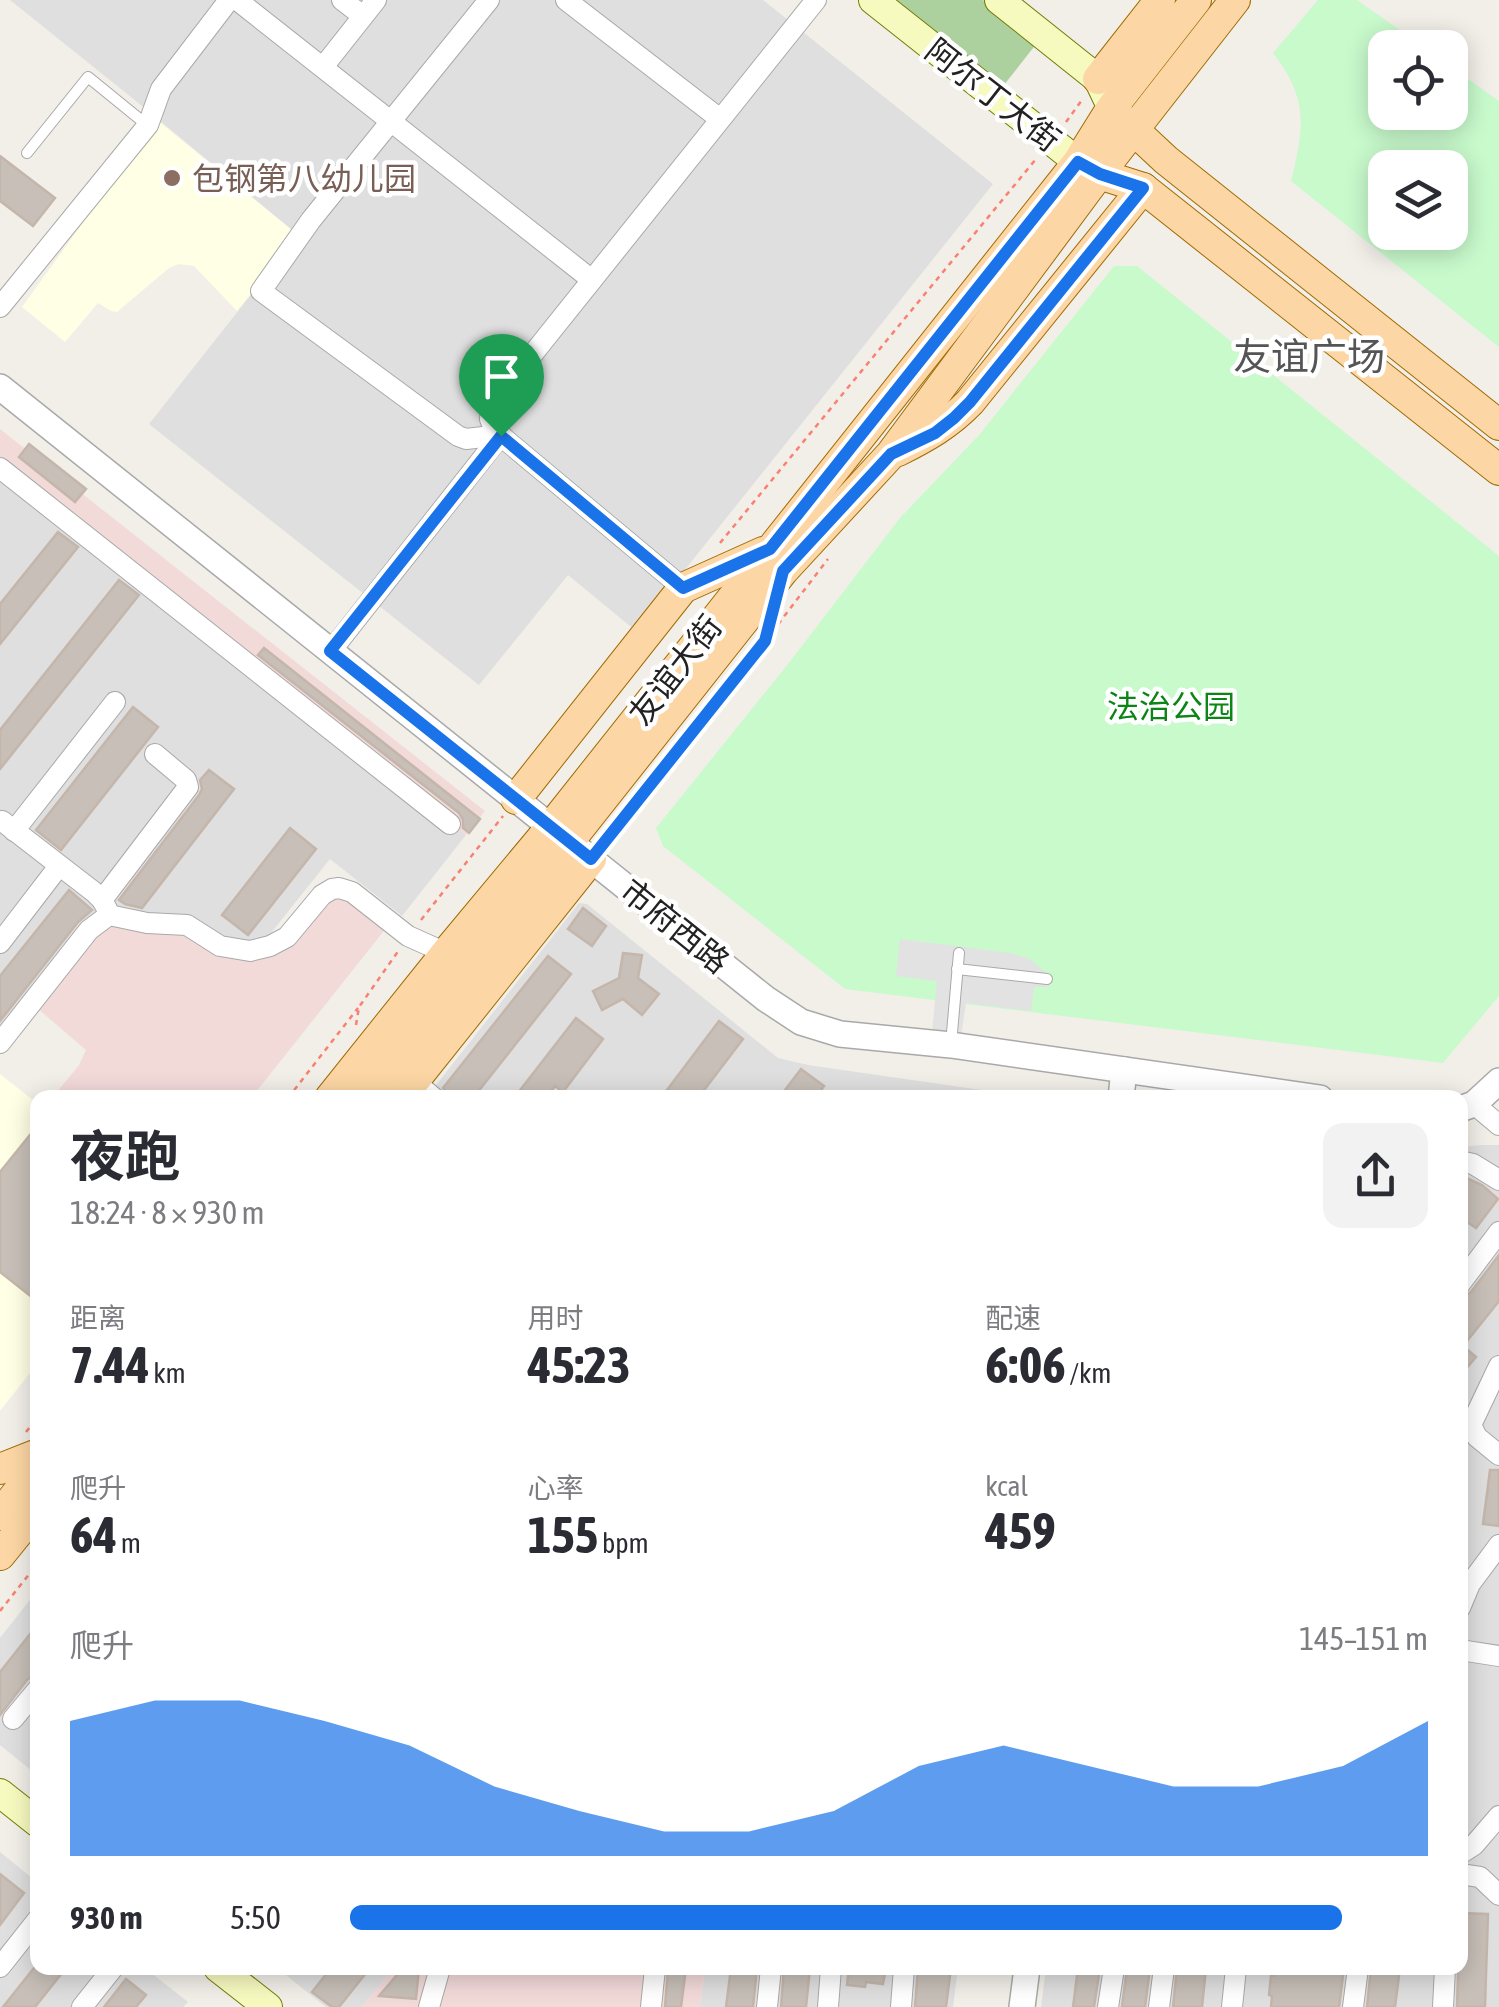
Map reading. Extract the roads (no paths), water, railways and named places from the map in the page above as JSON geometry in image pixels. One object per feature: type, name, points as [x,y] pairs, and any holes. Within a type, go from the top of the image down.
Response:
[{"type":"main road","name":"阿尔丁大街","points":[[873,0],[1051,142],[1089,168],[1143,188],[1499,470]]},
{"type":"main road","name":"阿尔丁大街","points":[[999,0],[1098,79],[1111,109],[1166,160],[1499,425]]},
{"type":"main road","points":[[1098,79],[1160,0]]},
{"type":"main road","name":"友谊大街","points":[[373,1090],[783,571],[891,454],[1089,168],[1111,109],[1196,0]]},
{"type":"main road","name":"友谊大街","points":[[336,1090],[446,953],[571,843],[770,549],[1089,168],[1134,130],[1235,0]]},
{"type":"main road","points":[[891,454],[935,433],[962,410],[1143,188]]},
{"type":"main road","points":[[516,799],[683,588],[770,549]]},
{"type":"main road","points":[[424,1090],[571,843]]},
{"type":"main road","points":[[0,1469],[30,1457]]},
{"type":"main road","points":[[0,1515],[30,1476]]},
{"type":"main road","points":[[0,1555],[30,1518]]},
{"type":"main road","points":[[0,1794],[30,1818]]},
{"type":"main road","points":[[227,1975],[268,2007]]},
{"type":"street","points":[[0,307],[148,125],[160,89],[229,0]]},
{"type":"street","points":[[237,0],[592,280]]},
{"type":"street","points":[[322,67],[369,8],[342,0]]},
{"type":"street","points":[[489,0],[311,220],[261,291],[458,436],[501,436]]},
{"type":"street","points":[[566,0],[720,119]]},
{"type":"street","points":[[683,588],[501,436],[490,419],[492,405],[816,0]]},
{"type":"street","name":"市府西路","points":[[0,388],[766,999],[801,1022],[827,1032],[859,1037],[952,1045],[1264,1090]]},
{"type":"street","points":[[330,651],[501,436]]},
{"type":"street","points":[[0,468],[450,824]]},
{"type":"street","points":[[115,702],[8,826],[106,908],[147,923],[187,926],[220,946],[250,950],[270,946],[287,936],[322,895],[339,888],[358,896],[408,936],[446,953]]},
{"type":"street","points":[[0,1043],[89,930],[103,918],[188,786],[154,754]]},
{"type":"street","points":[[0,942],[60,866]]},
{"type":"street","points":[[1122,1090],[1124,1070]]},
{"type":"street","points":[[1468,1106],[1499,1081]]},
{"type":"street","points":[[1468,1108],[1499,1124]]},
{"type":"street","points":[[1468,1163],[1499,1180]]},
{"type":"street","points":[[1468,1273],[1499,1232]]},
{"type":"street","points":[[1468,1413],[1499,1366]]},
{"type":"street","points":[[1468,1421],[1472,1431],[1499,1455]]},
{"type":"street","points":[[1468,1589],[1499,1545]]},
{"type":"street","points":[[1468,1651],[1499,1656]]},
{"type":"street","points":[[13,1719],[30,1699]]},
{"type":"street","points":[[1468,1849],[1499,1816]]},
{"type":"street","points":[[1468,1875],[1480,1877],[1499,1895]]},
{"type":"street","points":[[0,1966],[30,1929]]},
{"type":"street","points":[[82,2007],[107,1975]]},
{"type":"street","points":[[429,2007],[438,1975]]},
{"type":"street","points":[[650,2007],[654,1975]]},
{"type":"street","points":[[768,2007],[770,1975]]},
{"type":"street","points":[[828,2007],[830,1975]]},
{"type":"street","points":[[901,2007],[903,1975]]},
{"type":"street","points":[[1022,2007],[1026,1975]]},
{"type":"street","points":[[1108,2007],[1113,1975]]},
{"type":"street","points":[[1159,2007],[1163,1975]]},
{"type":"street","points":[[1232,2007],[1235,1975]]},
{"type":"street","points":[[1353,2007],[1357,1975]]},
{"type":"street","points":[[1443,2007],[1445,1975]]},
{"type":"lane","points":[[27,154],[88,78],[148,125]]},
{"type":"lane","points":[[952,1045],[959,953]]},
{"type":"lane","points":[[957,968],[1047,979]]},
{"type":"place","name":"包钢第八幼儿园","points":[[172,178]]},
{"type":"district","name":"友谊广场","points":[[1309,356]]},
{"type":"park label","name":"法治公园","points":[[1171,706]]}]
